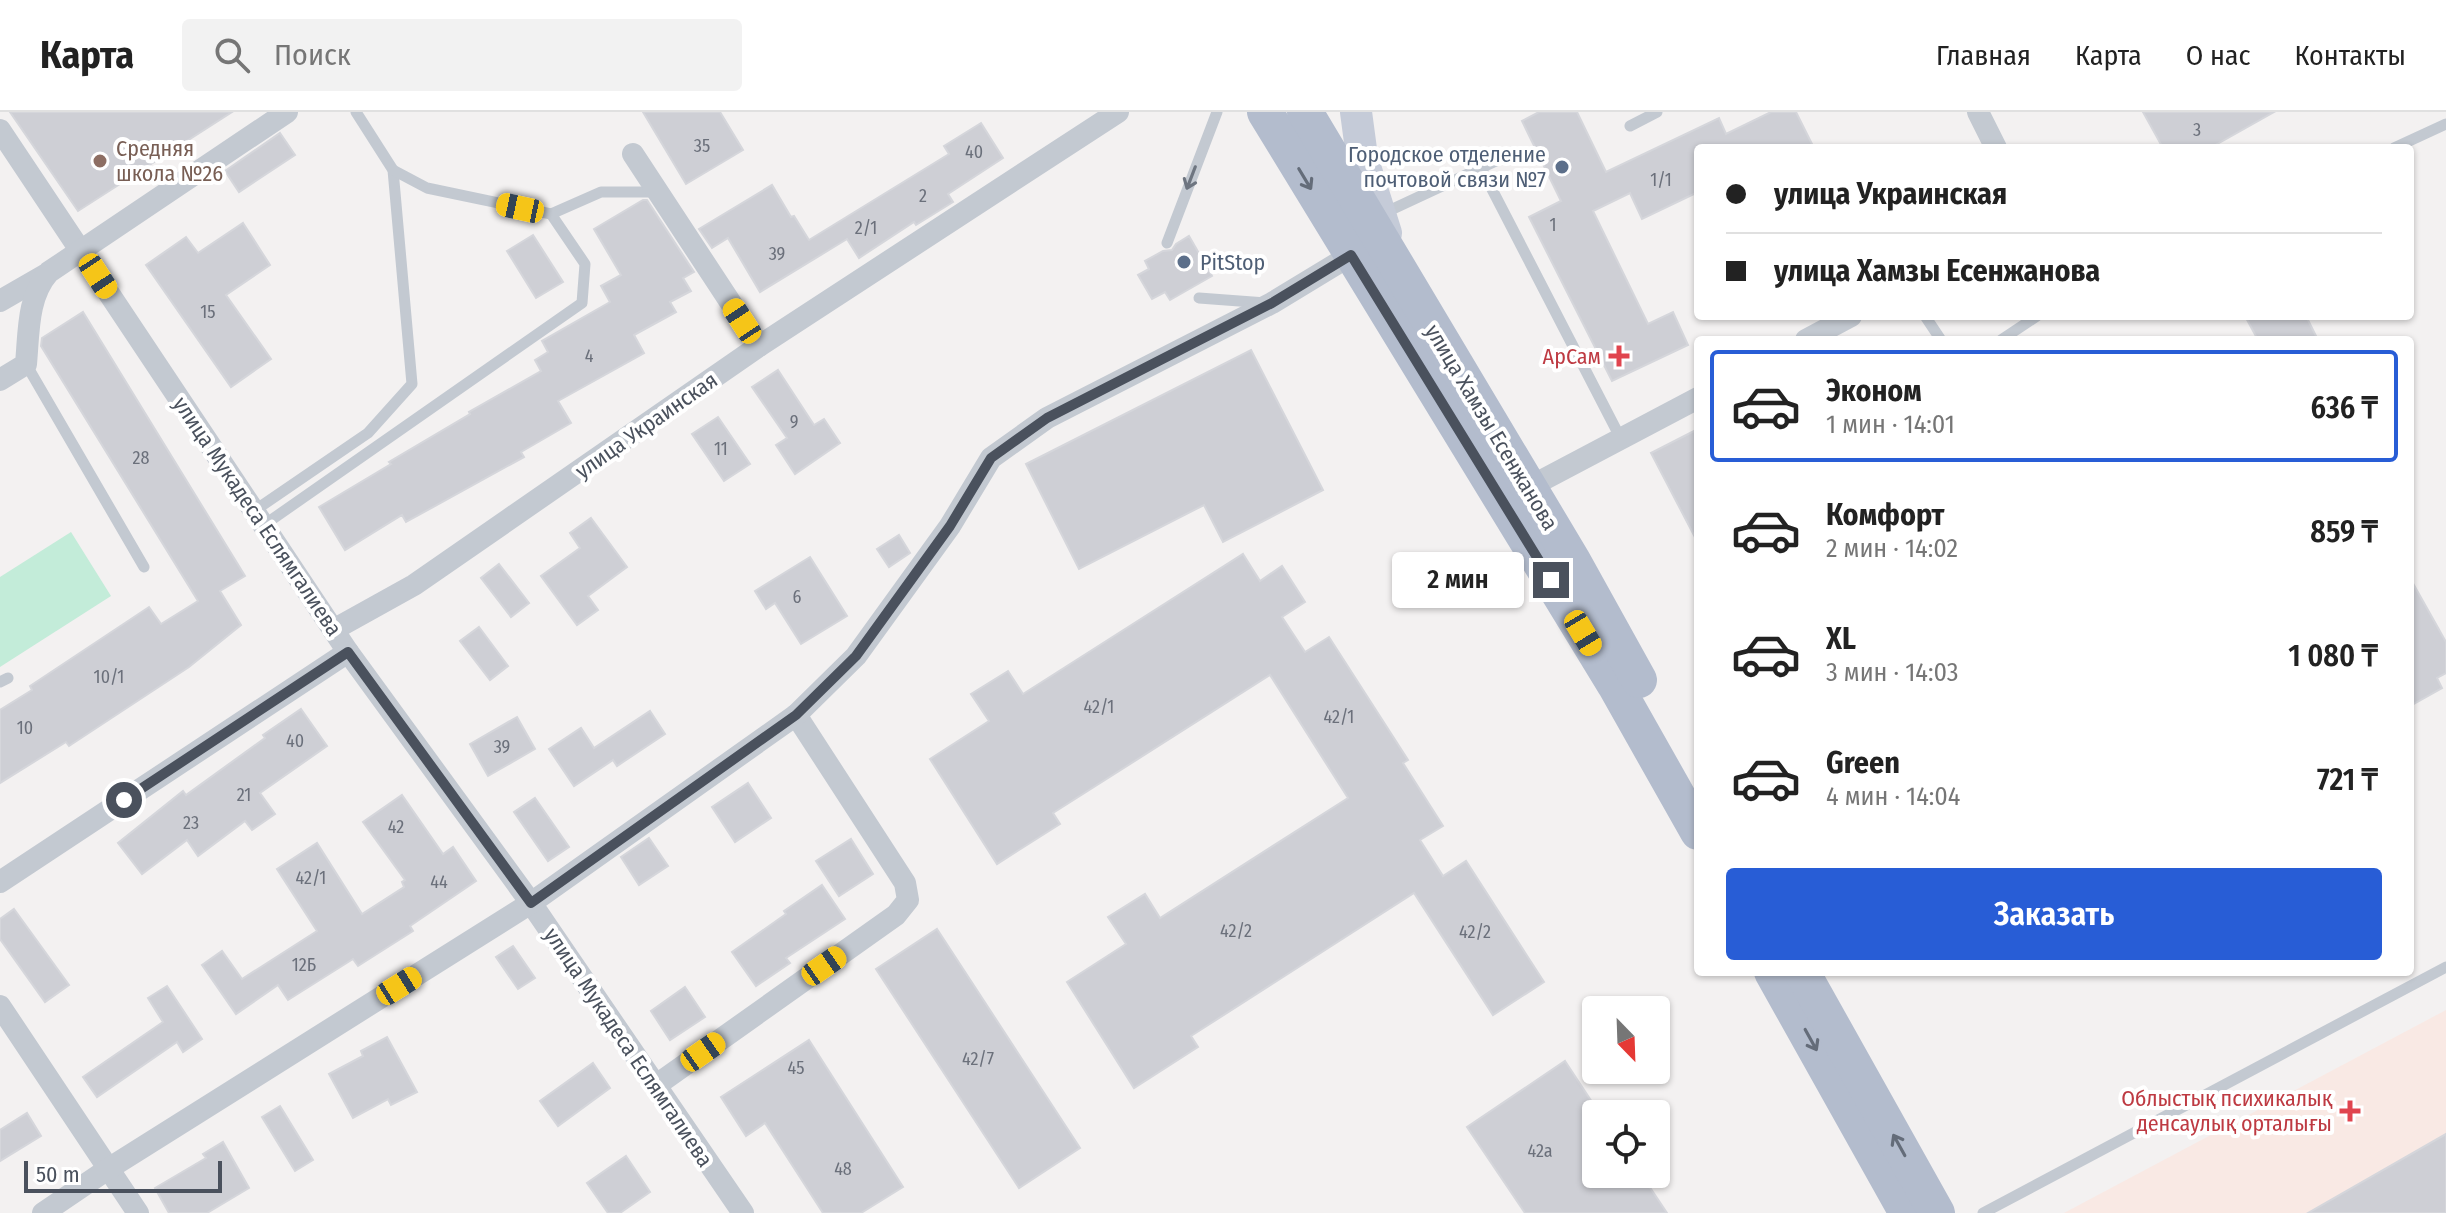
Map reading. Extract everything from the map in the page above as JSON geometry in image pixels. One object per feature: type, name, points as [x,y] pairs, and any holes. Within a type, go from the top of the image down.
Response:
[{"type":"main road","name":"улица Хамзы Есенжанова","points":[[1265,112],[1351,255],[1515,494],[1573,561],[1694,780]]},
{"type":"main road","name":"улица Хамзы Есенжанова","points":[[1305,112],[1394,264],[1615,685],[1694,825]]},
{"type":"main road","points":[[1356,112],[1362,157],[1382,214],[1394,264]]},
{"type":"main road","points":[[1774,976],[1907,1213]]},
{"type":"main road","points":[[1804,976],[1937,1213]]},
{"type":"street","points":[[0,301],[49,272],[287,112]]},
{"type":"street","name":"улица Украинская","points":[[333,630],[414,585],[759,346],[1118,112]]},
{"type":"street","points":[[1978,112],[1994,144]]},
{"type":"street","name":"улица Мукадеса Еслямгалиева","points":[[0,130],[348,652],[531,903],[743,1213]]},
{"type":"street","points":[[633,154],[759,346]]},
{"type":"street","points":[[43,1213],[531,903],[796,715],[856,656],[942,537],[991,458],[1047,418],[1272,303],[1351,255]]},
{"type":"street","points":[[0,380],[26,364],[32,300],[38,285],[49,272]]},
{"type":"street","points":[[1814,336],[1844,320]]},
{"type":"street","points":[[1515,494],[1694,400]]},
{"type":"street","points":[[0,882],[348,652]]},
{"type":"street","points":[[655,1086],[896,915],[908,900],[905,883],[796,715]]},
{"type":"street","points":[[0,1006],[138,1213]]},
{"type":"lane","points":[[259,518],[368,433],[412,384],[393,170],[356,112]]},
{"type":"lane","points":[[1167,243],[1217,112]]},
{"type":"lane","points":[[1630,126],[1657,112]]},
{"type":"lane","points":[[2403,144],[2446,124]]},
{"type":"lane","points":[[1382,214],[1513,153]]},
{"type":"lane","points":[[1481,168],[1621,439]]},
{"type":"lane","points":[[393,170],[427,188],[551,214],[601,192],[658,192]]},
{"type":"lane","points":[[259,518],[582,303],[585,264],[551,214]]},
{"type":"lane","points":[[1199,298],[1272,303]]},
{"type":"lane","points":[[2007,336],[2031,320]]},
{"type":"lane","points":[[26,364],[144,567]]},
{"type":"lane","points":[[1983,1213],[2446,967]]},
{"type":"shaded area","name":"Облыстық психикалық денсаулық орталығы","points":[[2446,1010],[2446,1213],[2064,1213]]},
{"type":"green space","points":[[71,532],[111,596],[0,667],[0,577]]},
{"type":"building","name":"Средняя школа №26","points":[[10,112],[232,112],[78,211]]},
{"type":"building","points":[[643,112],[720,112],[743,150],[686,184]]},
{"type":"building","points":[[1539,112],[1577,112],[1606,172],[1719,118],[1726,134],[1771,112],[1796,112],[1812,144],[1694,144],[1694,194],[1642,219],[1630,193],[1593,211],[1648,324],[1673,312],[1688,345],[1612,381],[1529,217],[1561,201],[1522,121]]},
{"type":"building","points":[[2143,112],[2274,112],[2217,144],[2161,144]]},
{"type":"building","points":[[981,123],[1003,158],[948,194],[953,202],[916,225],[914,222],[859,258],[847,239],[760,292],[728,238],[712,248],[699,229],[772,185],[809,240],[949,154],[944,146]]},
{"type":"building","points":[[280,133],[295,155],[239,192],[225,171]]},
{"type":"building","points":[[647,200],[694,272],[683,278],[691,291],[670,302],[676,312],[634,335],[644,353],[558,401],[571,423],[521,452],[524,457],[406,522],[402,515],[345,550],[319,507],[469,412],[541,371],[535,360],[548,352],[542,341],[610,302],[601,286],[621,275],[594,229]]},
{"type":"building","points":[[243,223],[270,265],[226,295],[271,359],[231,387],[146,265],[186,237],[198,253]]},
{"type":"building","points":[[533,235],[563,282],[536,298],[507,251]]},
{"type":"building","points":[[1189,236],[1212,276],[1170,300],[1165,292],[1152,299],[1138,275],[1149,269],[1145,261],[1163,251],[1172,250]]},
{"type":"building","points":[[83,312],[245,576],[220,591],[241,625],[189,667],[69,746],[66,742],[0,783],[0,710],[32,690],[30,686],[149,607],[161,624],[198,601],[41,346],[42,338]]},
{"type":"building","points":[[2247,320],[2308,320],[2316,336],[2256,336]]},
{"type":"building","points":[[1251,350],[1323,490],[1223,542],[1204,505],[1079,569],[1026,464]]},
{"type":"building","points":[[778,370],[814,425],[824,419],[840,443],[795,474],[776,445],[787,438],[752,387]]},
{"type":"building","points":[[718,417],[750,464],[724,481],[692,434]]},
{"type":"building","points":[[1694,431],[1694,535],[1651,453]]},
{"type":"building","points":[[591,518],[627,567],[588,596],[598,610],[577,625],[541,576],[580,548],[570,533]]},
{"type":"building","points":[[899,535],[910,553],[889,567],[877,549]]},
{"type":"building","points":[[1243,554],[1260,581],[1282,566],[1305,602],[1282,617],[1305,652],[1329,637],[1408,760],[1403,763],[1443,826],[1420,840],[1443,876],[1466,861],[1544,982],[1493,1015],[1414,893],[1191,1036],[1198,1047],[1134,1088],[1067,982],[1126,944],[1108,917],[1145,894],[1160,918],[1348,798],[1270,675],[1053,813],[1060,824],[997,864],[930,759],[989,721],[971,694],[1008,671],[1023,694]]},
{"type":"building","points":[[810,557],[847,616],[801,644],[775,603],[766,609],[755,591]]},
{"type":"building","points":[[499,564],[529,603],[511,617],[481,578]]},
{"type":"building","points":[[2414,585],[2446,642],[2446,673],[2437,678],[2442,688],[2414,704]]},
{"type":"building","points":[[479,627],[508,666],[490,680],[460,641]]},
{"type":"building","points":[[301,709],[327,746],[260,793],[275,814],[252,830],[245,821],[198,856],[187,840],[142,874],[118,843],[183,791],[186,795]]},
{"type":"building","points":[[650,711],[665,734],[617,766],[613,760],[574,786],[549,749],[581,728],[594,748]]},
{"type":"building","points":[[517,717],[535,749],[488,776],[470,744]]},
{"type":"building","points":[[748,783],[771,818],[735,842],[712,807]]},
{"type":"building","points":[[402,795],[443,854],[453,847],[476,881],[410,926],[413,931],[358,966],[353,959],[288,1000],[278,985],[236,1014],[202,965],[222,951],[242,979],[317,931],[277,869],[317,843],[362,914],[404,887],[402,882],[405,880],[363,822]]},
{"type":"building","points":[[535,798],[569,847],[548,861],[514,812]]},
{"type":"building","points":[[649,838],[668,866],[639,885],[621,857]]},
{"type":"building","points":[[851,839],[873,874],[839,896],[816,861]]},
{"type":"building","points":[[822,885],[845,919],[786,958],[790,963],[756,986],[732,952]]},
{"type":"building","points":[[14,909],[69,985],[45,1002],[0,939],[0,919]]},
{"type":"building","points":[[937,929],[1080,1148],[1019,1188],[876,969]]},
{"type":"building","points":[[513,946],[535,978],[518,989],[496,957]]},
{"type":"building","points":[[167,986],[202,1039],[183,1052],[177,1042],[97,1097],[83,1077],[163,1022],[148,998]]},
{"type":"building","points":[[685,987],[705,1017],[670,1040],[651,1011]]},
{"type":"building","points":[[387,1037],[417,1092],[391,1105],[388,1099],[353,1118],[329,1074],[363,1056],[361,1051]]},
{"type":"building","points":[[809,1040],[903,1187],[861,1213],[823,1213],[765,1123],[746,1136],[721,1097]]},
{"type":"building","points":[[1565,1061],[1591,1100],[1582,1100],[1582,1188],[1650,1188],[1667,1213],[1525,1213],[1467,1127]]},
{"type":"building","points":[[593,1063],[610,1088],[558,1126],[540,1101]]},
{"type":"building","points":[[280,1106],[313,1160],[295,1171],[262,1117]]},
{"type":"building","points":[[27,1113],[41,1136],[0,1161],[0,1130]]},
{"type":"building","points":[[2446,1134],[2446,1213],[2308,1213]]},
{"type":"building","points":[[223,1142],[249,1188],[207,1213],[169,1213],[155,1188],[206,1158],[203,1154]]},
{"type":"building","points":[[626,1156],[650,1192],[620,1213],[608,1213],[587,1183]]},
{"type":"place","name":"Средняя школа №26","points":[[100,161]]},
{"type":"place","name":"Городское отделение почтовой связи №7","points":[[1562,167]]},
{"type":"place","name":"PitStop","points":[[1184,262]]},
{"type":"place","name":"АрСам","points":[[1619,356]]},
{"type":"place","name":"Облыстық психикалық денсаулық орталығы","points":[[2350,1111]]},
{"type":"route","points":[[124,800],[348,652],[531,903],[796,715],[856,656],[904,593],[991,458],[1047,418],[1272,303],[1351,255],[1551,580]]}]
